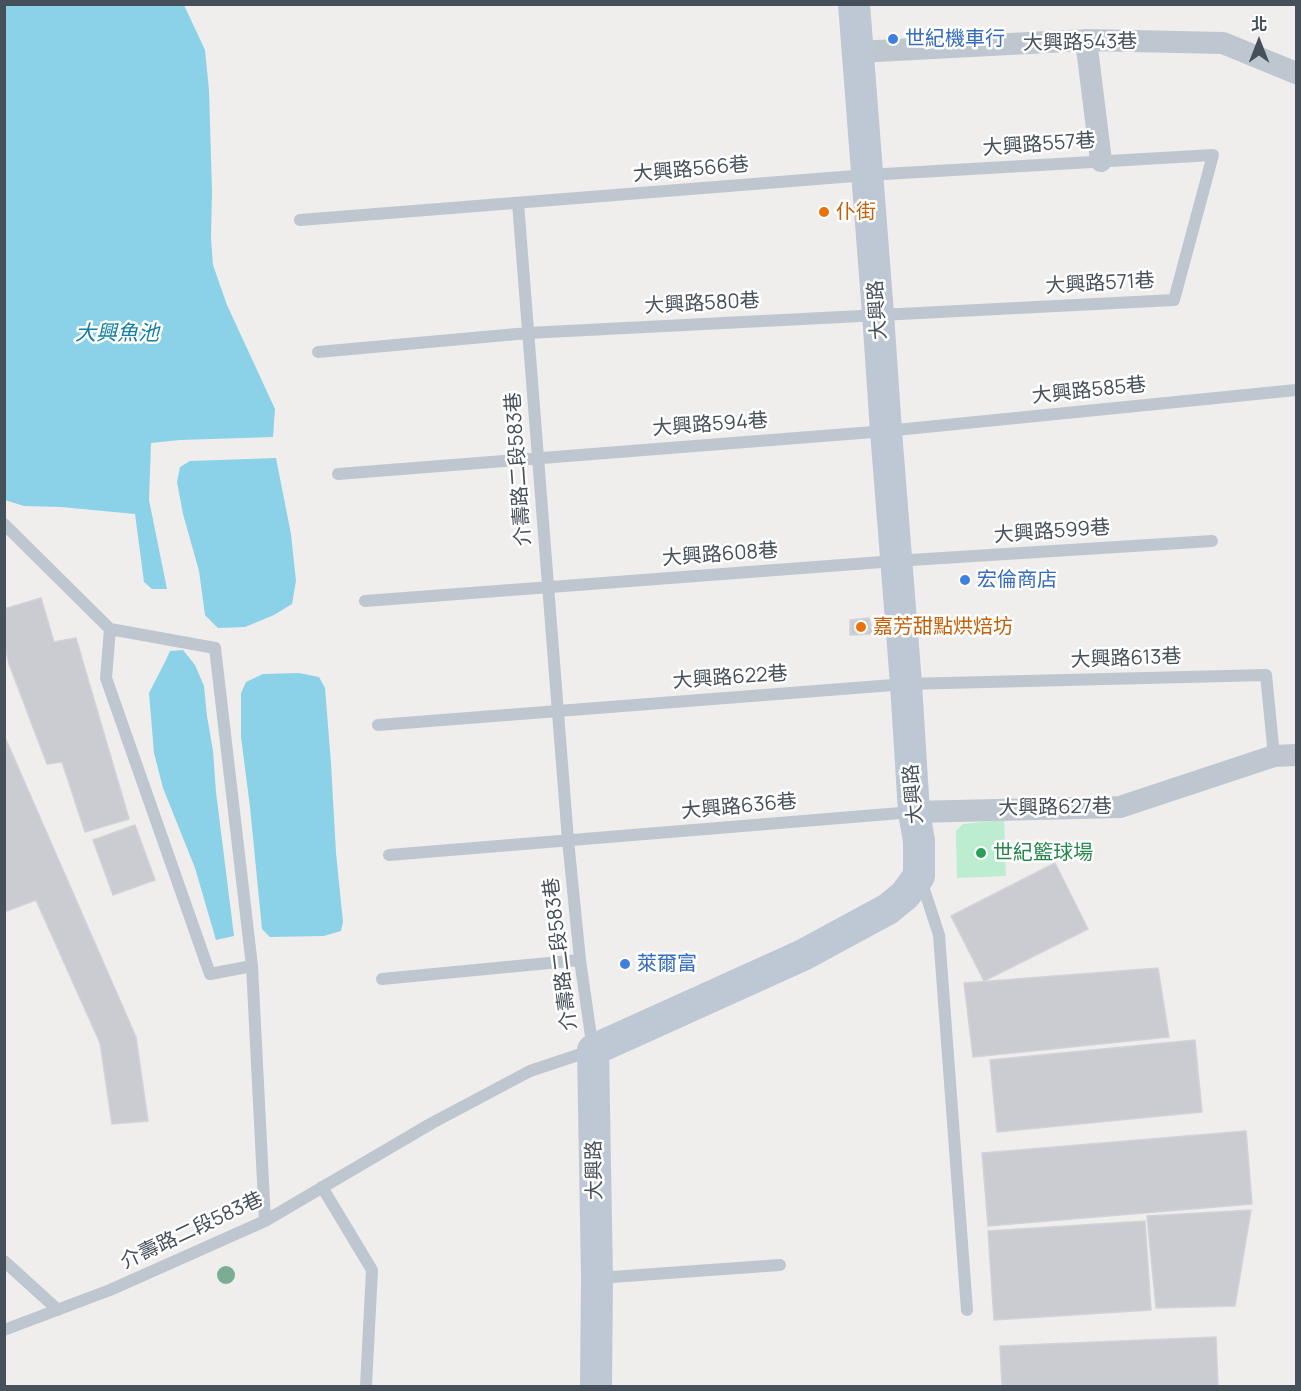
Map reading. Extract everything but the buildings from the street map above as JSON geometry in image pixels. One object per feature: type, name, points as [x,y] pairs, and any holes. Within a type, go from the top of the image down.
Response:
[{"type":"street","name":"大興路","points":[[854,4],[879,314],[914,812],[919,841],[919,876]]},
{"type":"street","name":"大興路543巷","points":[[858,52],[1086,40],[1223,43],[1296,73]]},
{"type":"street","points":[[1086,40],[1101,160]]},
{"type":"street","name":"大興路627巷","points":[[914,812],[1120,807],[1274,756],[1296,755]]},
{"type":"street","points":[[593,1050],[803,954],[888,909],[905,895],[919,876]]},
{"type":"street","name":"大興路","points":[[593,1050],[597,1278],[596,1386]]},
{"type":"lane","name":"大興路557巷","points":[[867,175],[1213,155]]},
{"type":"lane","name":"大興路571巷","points":[[879,314],[1174,300],[1213,155]]},
{"type":"lane","name":"大興路566巷","points":[[300,220],[867,175]]},
{"type":"lane","name":"介壽路二段583巷","points":[[4,1330],[110,1290],[265,1221],[432,1123],[530,1071],[593,1050],[580,960],[568,840],[518,203]]},
{"type":"lane","name":"大興路580巷","points":[[318,352],[528,333],[879,314]]},
{"type":"lane","name":"大興路585巷","points":[[886,431],[1296,390]]},
{"type":"lane","name":"大興路594巷","points":[[338,474],[886,431]]},
{"type":"lane","points":[[4,524],[110,628],[215,648],[252,966],[265,1221]]},
{"type":"lane","name":"大興路599巷","points":[[895,561],[1212,541]]},
{"type":"lane","name":"大興路608巷","points":[[365,601],[895,561]]},
{"type":"lane","points":[[110,628],[106,678],[210,974],[252,966]]},
{"type":"lane","name":"大興路613巷","points":[[906,684],[1266,675],[1274,756]]},
{"type":"lane","name":"大興路622巷","points":[[378,725],[906,684]]},
{"type":"lane","name":"大興路636巷","points":[[389,855],[914,812]]},
{"type":"lane","points":[[919,876],[939,935],[967,1310]]},
{"type":"lane","points":[[382,979],[580,960]]},
{"type":"lane","points":[[322,1187],[372,1270],[366,1386]]},
{"type":"lane","points":[[4,1261],[58,1310]]},
{"type":"lane","points":[[597,1278],[780,1265]]},
{"type":"green space","name":"世紀籃球場","points":[[1004,820],[1006,876],[957,878],[956,831],[963,824]]},
{"type":"water","name":"大興魚池","points":[[9,5],[184,5],[205,50],[209,90],[213,265],[227,305],[275,409],[273,437],[151,443],[149,500],[167,589],[152,589],[144,582],[135,514],[24,506],[5,500],[4,7]]},
{"type":"water","points":[[276,458],[291,534],[296,581],[292,604],[274,615],[245,627],[218,628],[205,615],[199,571],[183,514],[177,482],[180,467],[190,461]]},
{"type":"water","points":[[183,650],[195,665],[204,686],[213,751],[234,936],[216,940],[195,868],[163,788],[154,753],[149,693],[170,651]]},
{"type":"water","points":[[299,673],[319,677],[325,688],[343,922],[341,931],[324,936],[270,937],[262,929],[241,737],[241,693],[246,682],[263,674]]},
{"type":"place","name":"世紀機車行","points":[[893,39]]},
{"type":"place","name":"仆街","points":[[824,212]]},
{"type":"place","name":"宏倫商店","points":[[965,580]]},
{"type":"place","name":"嘉芳甜點烘焙坊","points":[[861,627]]},
{"type":"place","name":"世紀籃球場","points":[[981,853]]},
{"type":"place","name":"萊爾富","points":[[625,964]]}]
